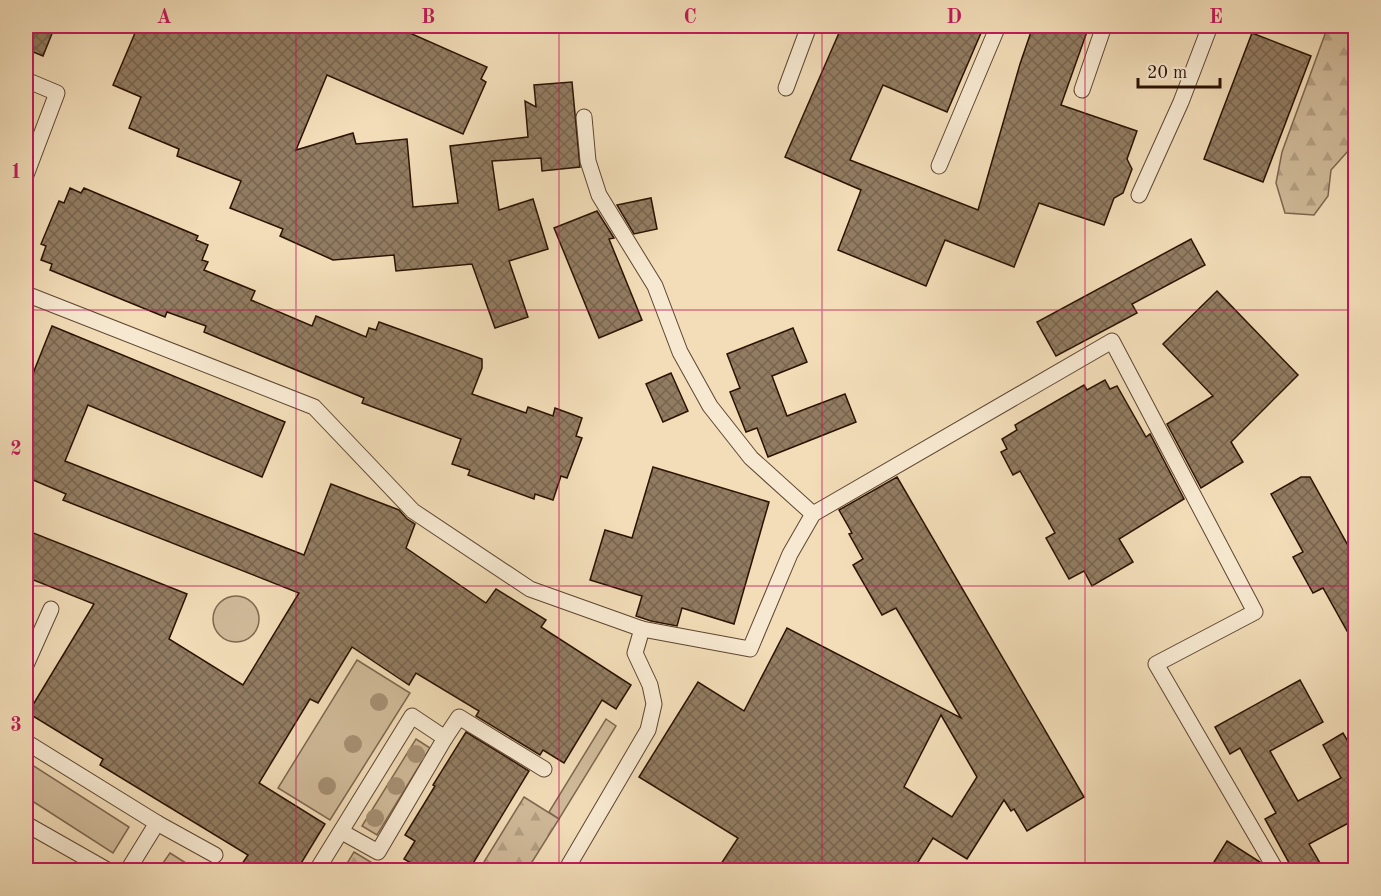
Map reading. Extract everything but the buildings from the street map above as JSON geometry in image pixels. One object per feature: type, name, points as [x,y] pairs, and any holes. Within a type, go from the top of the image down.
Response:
[{"type":"lane","points":[[786,88],[809,26]]},
{"type":"lane","points":[[939,166],[998,26]]},
{"type":"lane","points":[[1082,90],[1104,26]]},
{"type":"lane","points":[[1139,195],[1181,102],[1210,26]]},
{"type":"lane","points":[[26,80],[57,93],[26,175]]},
{"type":"lane","points":[[584,117],[588,161],[599,195],[655,286],[680,352],[710,406],[751,458],[813,514]]},
{"type":"lane","points":[[26,294],[314,406],[413,511],[530,589],[642,629],[750,649],[789,554],[813,514],[1112,341],[1255,612],[1156,664],[1276,870]]},
{"type":"lane","points":[[26,665],[51,609]]},
{"type":"lane","points":[[566,870],[648,730],[654,704],[650,685],[635,653],[642,629]]},
{"type":"lane","points":[[317,870],[412,716],[445,738]]},
{"type":"lane","points":[[342,832],[378,852],[459,717],[544,769]]},
{"type":"lane","points":[[26,742],[157,823],[215,855]]},
{"type":"lane","points":[[128,870],[157,823]]},
{"type":"lane","points":[[26,824],[107,870]]},
{"type":"green space","points":[[1328,26],[1355,26],[1355,152],[1348,151],[1331,170],[1328,196],[1314,215],[1285,213],[1276,183],[1282,152]]},
{"type":"green space","points":[[236,596],[252,603],[259,619],[252,635],[236,642],[220,635],[213,619],[220,603]]},
{"type":"green space","points":[[357,660],[410,693],[330,820],[278,788]]},
{"type":"green space","points":[[606,719],[616,726],[559,819],[549,812]]},
{"type":"green space","points":[[416,739],[430,748],[377,835],[362,826]]},
{"type":"green space","points":[[26,761],[129,827],[113,853],[26,797]]},
{"type":"green space","points":[[524,797],[559,819],[527,870],[479,870]]},
{"type":"green space","points":[[354,852],[384,870],[343,870]]},
{"type":"green space","points":[[170,853],[197,870],[158,870]]}]
